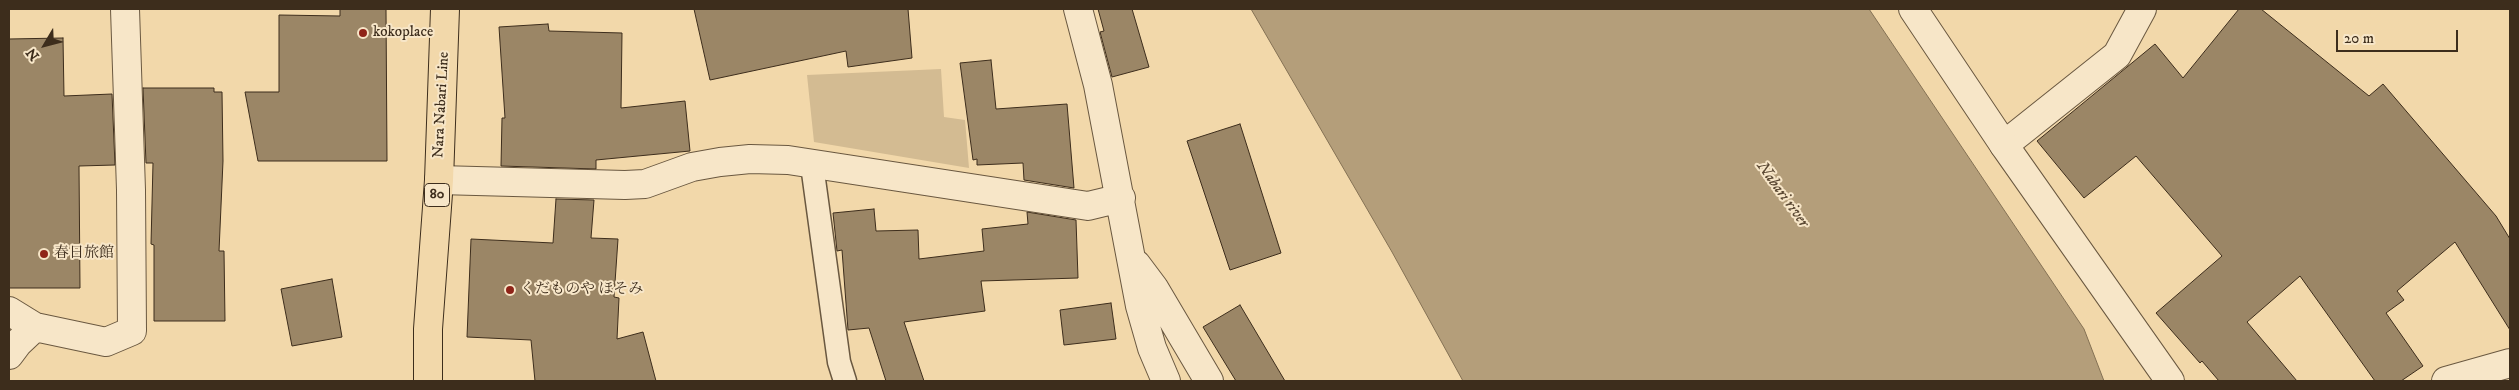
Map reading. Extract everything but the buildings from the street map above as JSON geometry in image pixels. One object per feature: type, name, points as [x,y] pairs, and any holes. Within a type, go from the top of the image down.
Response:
[{"type":"main road","name":"Nara Nabari Line","points":[[428,381],[428,329],[438,180],[445,9]]},
{"type":"street","points":[[9,311],[35,327],[106,342],[132,332],[131,190],[125,9]]},
{"type":"street","points":[[1078,9],[1098,85],[1145,323],[1152,348],[1166,381]]},
{"type":"street","points":[[1913,9],[2004,145],[2170,381]]},
{"type":"street","points":[[2004,145],[2117,55],[2142,9]]},
{"type":"street","points":[[438,180],[644,184],[692,167],[720,162],[750,159],[788,160],[1088,206],[1121,198]]},
{"type":"street","points":[[1131,257],[1154,288],[1209,381]]},
{"type":"street","points":[[9,355],[18,343],[35,327]]},
{"type":"street","points":[[2446,381],[2510,363]]},
{"type":"lane","points":[[812,165],[836,343],[845,381]]},
{"type":"shaded area","points":[[941,69],[944,117],[965,120],[969,168],[814,142],[807,75]]},
{"type":"water","name":"Nabari river","points":[[1251,9],[1869,9],[2084,329],[2104,381],[1463,381],[1392,252]]},
{"type":"place","name":"kokoplace","points":[[363,33]]},
{"type":"place","name":"春日旅館","points":[[44,254]]},
{"type":"place","name":"くだものや ほそみ","points":[[510,290]]}]
